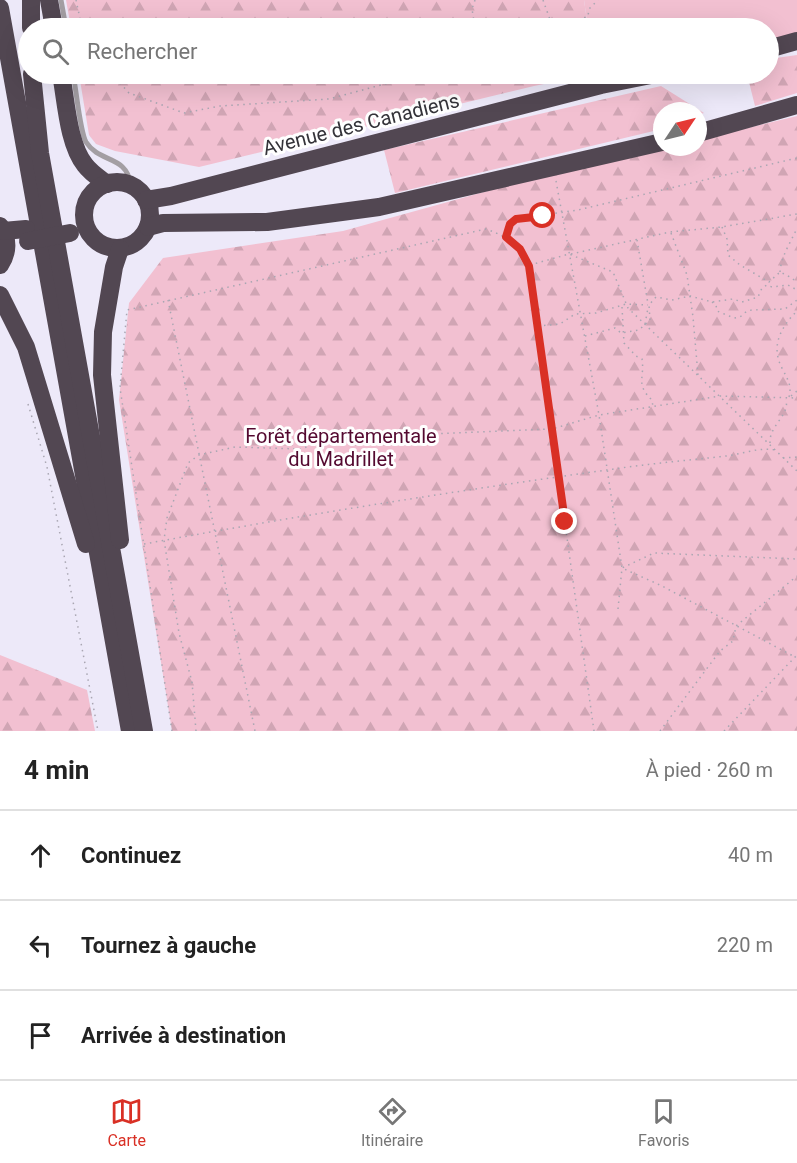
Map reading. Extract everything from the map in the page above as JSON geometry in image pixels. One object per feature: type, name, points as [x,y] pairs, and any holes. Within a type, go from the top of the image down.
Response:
[{"type":"highway","points":[[31,0],[31,18]]},
{"type":"highway","points":[[49,0],[52,18]]},
{"type":"highway","points":[[0,8],[130,731]]},
{"type":"highway","points":[[779,47],[797,41]]},
{"type":"highway","points":[[779,48],[797,46]]},
{"type":"highway","points":[[33,84],[40,153],[144,731]]},
{"type":"highway","points":[[63,84],[77,154],[91,173],[106,184]]},
{"type":"highway","name":"Avenue des Canadiens","points":[[146,200],[171,196],[610,84]]},
{"type":"highway","points":[[707,130],[797,105]]},
{"type":"highway","points":[[148,227],[163,223],[267,222],[379,207],[653,144]]},
{"type":"highway","points":[[115,182],[131,185],[140,191],[149,209],[148,227],[137,242],[120,249],[100,244],[77,225],[90,196],[106,184],[115,182]]},
{"type":"highway","points":[[2,229],[27,235],[77,225]]},
{"type":"highway","points":[[2,229],[6,240],[3,258]]},
{"type":"highway","points":[[3,258],[27,235]]},
{"type":"highway","points":[[119,598],[124,574],[102,375],[103,332],[114,267],[120,249]]},
{"type":"highway","points":[[0,294],[26,347],[86,540],[99,599],[110,616]]},
{"type":"lane","points":[[61,0],[64,18]]},
{"type":"lane","points":[[75,84],[86,142],[129,173],[131,185]]},
{"type":"path","points":[[76,0],[80,18]]},
{"type":"path","points":[[473,18],[472,9],[475,0]]},
{"type":"path","points":[[543,0],[548,18]]},
{"type":"path","points":[[584,18],[588,16],[597,0]]},
{"type":"path","points":[[121,84],[129,93],[184,113],[220,106],[329,99],[385,84]]},
{"type":"path","points":[[506,237],[510,224],[516,219],[562,213],[797,158]]},
{"type":"path","points":[[555,174],[599,415],[622,568],[618,609]]},
{"type":"path","points":[[529,266],[569,254],[670,232],[797,214]]},
{"type":"path","points":[[722,226],[727,239],[728,255],[769,282],[780,272],[781,261],[790,247],[797,228]]},
{"type":"path","points":[[172,731],[120,388],[127,310],[486,229],[506,237],[520,249],[529,266],[594,731]]},
{"type":"path","points":[[670,232],[687,275],[699,376]]},
{"type":"path","points":[[637,239],[649,305]]},
{"type":"path","points":[[569,254],[613,272],[626,304],[797,471]]},
{"type":"path","points":[[780,272],[797,283]]},
{"type":"path","points":[[584,336],[615,328],[625,333],[639,330],[645,324],[645,314],[656,297],[672,300],[690,296],[712,302],[733,299],[742,302],[758,297],[762,288],[767,285],[772,287],[788,285],[797,290]]},
{"type":"path","points":[[168,300],[255,731]]},
{"type":"path","points":[[712,302],[716,305],[717,311],[734,318],[752,310],[785,309],[797,300]]},
{"type":"path","points":[[537,326],[560,324],[570,315],[596,313],[626,304],[649,305]]},
{"type":"path","points":[[622,306],[624,343],[642,359],[643,391],[652,400],[653,407]]},
{"type":"path","points":[[770,445],[771,432],[785,411],[791,388],[779,364],[777,339],[786,323],[797,311]]},
{"type":"path","points":[[788,398],[797,391]]},
{"type":"path","points":[[196,731],[192,682],[180,633],[164,540],[166,518],[188,463],[200,455],[235,447],[301,449],[330,438],[552,429],[599,415],[720,396],[797,398]]},
{"type":"path","points":[[28,404],[47,467],[98,731]]},
{"type":"path","points":[[143,544],[559,475],[725,456],[765,448],[775,450]]},
{"type":"path","points":[[783,458],[797,457]]},
{"type":"path","points":[[622,568],[654,553],[797,559]]},
{"type":"path","points":[[622,568],[662,585],[796,656],[724,731]]},
{"type":"path","points":[[660,731],[720,651],[733,641],[736,626],[797,576]]},
{"type":"green space","points":[[66,0],[584,0],[587,18],[69,18]]},
{"type":"green space","points":[[584,0],[797,0],[797,34],[779,37],[779,18],[587,18]]},
{"type":"green space","points":[[797,55],[797,93],[755,106],[750,84],[779,84],[779,58]]},
{"type":"green space","points":[[81,84],[544,84],[199,167],[115,151],[96,144],[89,135]]},
{"type":"green space","points":[[661,86],[686,102],[653,102],[653,131],[395,193],[384,150]]},
{"type":"green space","name":"Forêt départementale du Madrillet","points":[[797,116],[797,731],[172,731],[119,400],[129,303],[163,258],[343,231],[524,181],[653,151],[653,156],[707,156],[707,138]]},
{"type":"green space","points":[[0,655],[87,690],[95,731],[0,731]]},
{"type":"route","points":[[543,216],[516,219],[510,224],[506,237],[520,249],[529,266],[565,522]]}]
